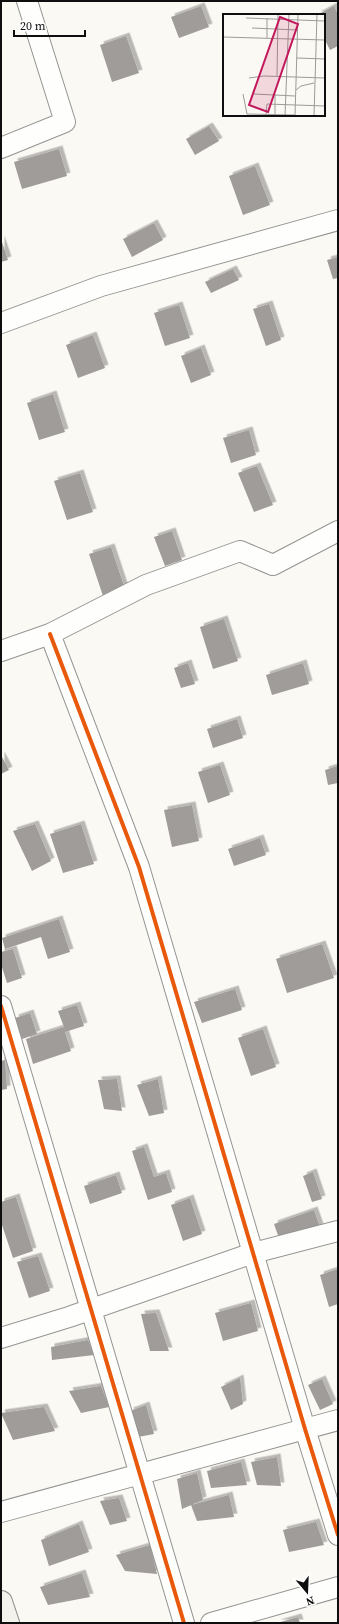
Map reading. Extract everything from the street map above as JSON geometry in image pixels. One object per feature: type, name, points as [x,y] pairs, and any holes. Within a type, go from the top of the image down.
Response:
[{"type":"street","points":[[1,148],[65,122],[27,1]]},
{"type":"street","points":[[1,323],[101,286],[338,220]]},
{"type":"street","points":[[1,651],[50,634],[146,585],[240,551],[273,565],[338,531]]},
{"type":"street","points":[[50,634],[139,867],[305,1430],[338,1535]]},
{"type":"street","points":[[1,1006],[184,1623]]},
{"type":"street","points":[[1,1338],[90,1310],[253,1252],[338,1231]]},
{"type":"street","points":[[1,1512],[338,1420]]},
{"type":"street","points":[[211,1623],[338,1587]]},
{"type":"street","points":[[1,1602],[8,1623]]},
{"type":"building","points":[[201,6],[209,27],[179,38],[171,17]]},
{"type":"building","points":[[334,6],[338,14],[338,46],[330,50],[325,40],[325,14],[319,14]]},
{"type":"building","points":[[126,36],[139,73],[112,82],[100,45]]},
{"type":"building","points":[[209,126],[219,141],[195,155],[186,139]]},
{"type":"building","points":[[59,149],[67,176],[22,189],[14,162]]},
{"type":"building","points":[[255,166],[270,205],[243,215],[229,176]]},
{"type":"building","points":[[154,223],[163,240],[132,257],[123,239]]},
{"type":"building","points":[[1,239],[8,260],[1,262]]},
{"type":"building","points":[[338,257],[338,278],[333,279],[327,260]]},
{"type":"building","points":[[233,269],[239,280],[211,293],[205,282]]},
{"type":"building","points":[[269,304],[281,340],[266,346],[253,309]]},
{"type":"building","points":[[179,305],[190,338],[165,346],[154,313]]},
{"type":"building","points":[[93,335],[105,368],[78,378],[66,345]]},
{"type":"building","points":[[201,348],[211,375],[191,383],[181,356]]},
{"type":"building","points":[[53,394],[65,432],[39,440],[27,403]]},
{"type":"building","points":[[249,430],[256,455],[231,463],[223,438]]},
{"type":"building","points":[[257,466],[273,505],[254,512],[238,473]]},
{"type":"building","points":[[80,473],[93,512],[67,520],[54,481]]},
{"type":"building","points":[[172,531],[182,560],[165,566],[154,537]]},
{"type":"building","points":[[111,547],[125,589],[103,596],[89,554]]},
{"type":"building","points":[[224,619],[238,661],[213,669],[200,627]]},
{"type":"building","points":[[188,663],[195,684],[181,688],[174,668]]},
{"type":"building","points":[[303,663],[309,684],[272,695],[266,675]]},
{"type":"building","points":[[237,719],[243,738],[213,748],[207,729]]},
{"type":"building","points":[[1,755],[9,770],[1,774]]},
{"type":"building","points":[[220,765],[230,795],[208,803],[198,772]]},
{"type":"building","points":[[338,766],[338,783],[328,785],[325,770]]},
{"type":"building","points":[[192,805],[199,841],[172,847],[164,810]]},
{"type":"building","points":[[35,824],[51,861],[32,871],[13,831]]},
{"type":"building","points":[[81,824],[94,864],[63,873],[50,834]]},
{"type":"building","points":[[260,838],[266,855],[234,866],[228,849]]},
{"type":"building","points":[[59,919],[70,952],[48,959],[41,937],[5,949],[2,938]]},
{"type":"building","points":[[322,944],[334,978],[287,993],[276,959]]},
{"type":"building","points":[[13,949],[22,978],[7,983],[1,964],[1,952]]},
{"type":"building","points":[[235,989],[242,1010],[202,1023],[194,1002]]},
{"type":"building","points":[[77,1005],[84,1026],[65,1032],[71,1051],[33,1064],[26,1039],[64,1027],[58,1011]]},
{"type":"building","points":[[30,1013],[37,1034],[22,1039],[15,1018]]},
{"type":"building","points":[[263,1029],[276,1067],[251,1076],[238,1038]]},
{"type":"building","points":[[5,1060],[7,1089],[1,1090],[1,1061]]},
{"type":"building","points":[[117,1079],[122,1111],[104,1109],[98,1080]]},
{"type":"building","points":[[158,1079],[164,1113],[149,1116],[137,1085]]},
{"type":"building","points":[[144,1147],[154,1177],[166,1173],[172,1192],[148,1200],[132,1151]]},
{"type":"building","points":[[313,1172],[322,1199],[312,1202],[303,1176]]},
{"type":"building","points":[[116,1175],[122,1193],[90,1204],[84,1186]]},
{"type":"building","points":[[16,1197],[33,1251],[13,1258],[1,1222],[1,1202]]},
{"type":"building","points":[[190,1198],[202,1234],[183,1241],[171,1205]]},
{"type":"building","points":[[314,1210],[320,1227],[280,1241],[274,1224]]},
{"type":"building","points":[[38,1256],[50,1291],[29,1298],[17,1262]]},
{"type":"building","points":[[338,1269],[338,1304],[329,1307],[320,1275]]},
{"type":"building","points":[[251,1303],[258,1331],[223,1341],[215,1313]]},
{"type":"building","points":[[156,1313],[169,1351],[150,1351],[141,1314]]},
{"type":"building","points":[[88,1340],[94,1355],[52,1360],[51,1347]]},
{"type":"building","points":[[240,1378],[243,1404],[231,1410],[221,1387]]},
{"type":"building","points":[[322,1379],[333,1404],[320,1410],[308,1385]]},
{"type":"building","points":[[101,1386],[109,1407],[81,1413],[69,1391]]},
{"type":"building","points":[[146,1405],[154,1434],[138,1437],[130,1411]]},
{"type":"building","points":[[44,1407],[55,1431],[13,1440],[1,1413]]},
{"type":"building","points":[[277,1457],[281,1486],[257,1485],[251,1462]]},
{"type":"building","points":[[241,1462],[247,1485],[211,1488],[207,1471]]},
{"type":"building","points":[[197,1473],[203,1500],[182,1509],[177,1479]]},
{"type":"building","points":[[229,1495],[234,1517],[197,1521],[191,1505]]},
{"type":"building","points":[[119,1498],[127,1521],[110,1525],[100,1501]]},
{"type":"building","points":[[316,1522],[324,1545],[289,1552],[283,1530]]},
{"type":"building","points":[[79,1524],[89,1552],[49,1566],[41,1540]]},
{"type":"building","points":[[150,1545],[157,1574],[125,1571],[116,1555]]},
{"type":"building","points":[[82,1573],[90,1597],[48,1605],[40,1587]]},
{"type":"building","points":[[298,1617],[300,1623],[277,1623]]},
{"type":"cycle path","points":[[50,634],[139,867],[305,1429],[338,1535]]},
{"type":"cycle path","points":[[1,1006],[184,1623]]}]
